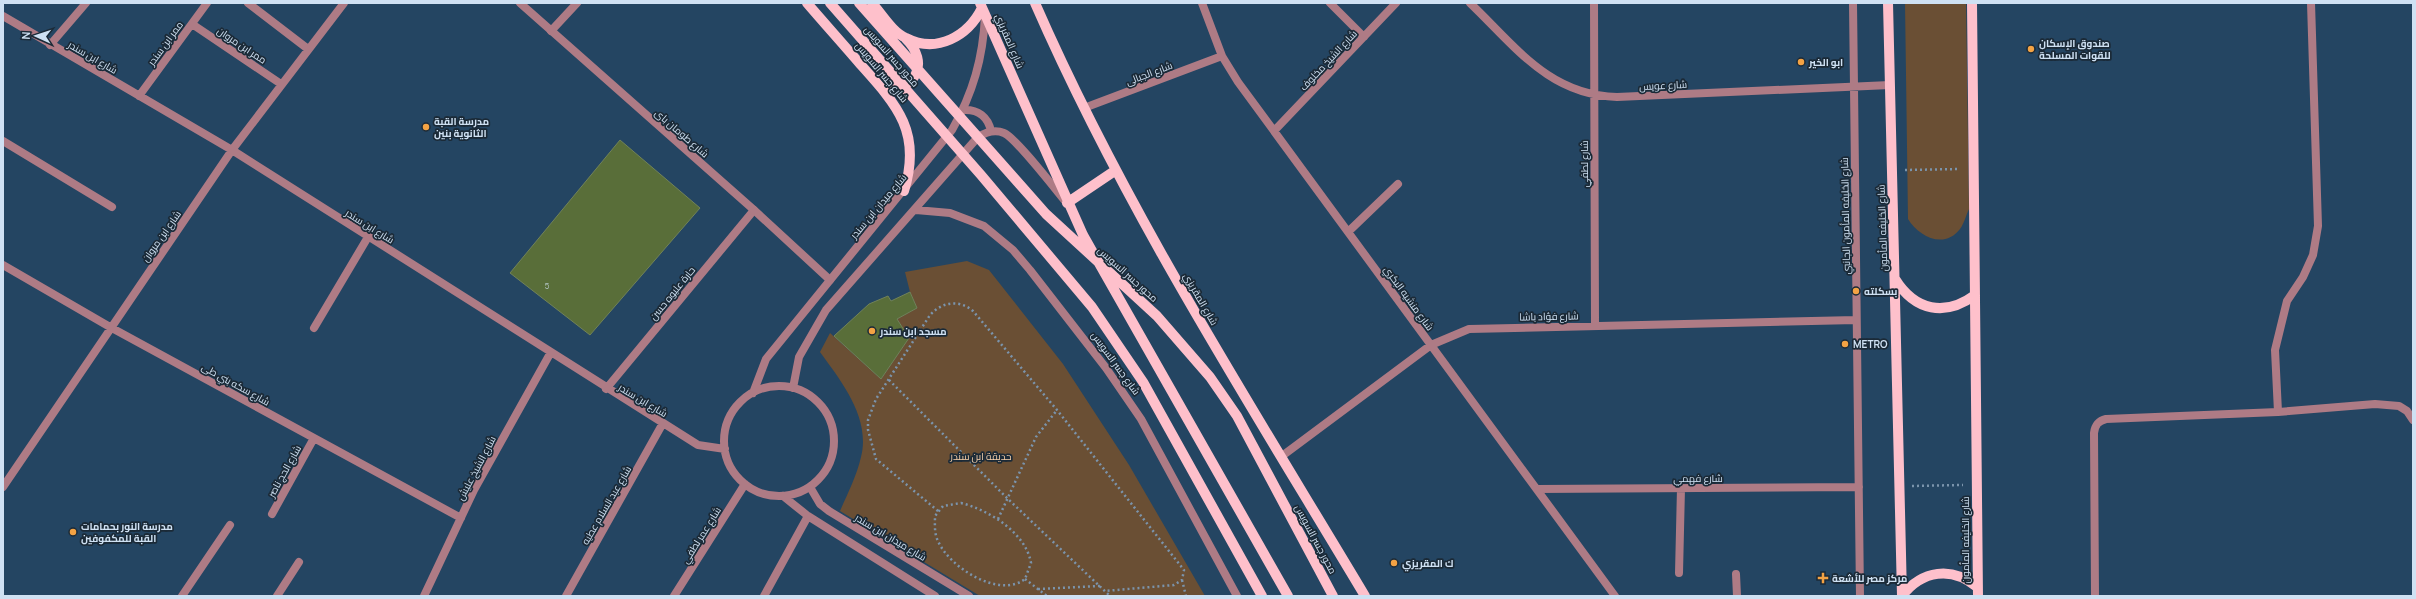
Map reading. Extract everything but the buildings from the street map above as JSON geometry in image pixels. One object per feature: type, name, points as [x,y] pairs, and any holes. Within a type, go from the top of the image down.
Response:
[{"type":"main road","name":"شارع جسر السويس","points":[[806,3],[883,89],[898,108],[908,133],[911,162],[904,191]]},
{"type":"main road","name":"محور جسر السويس","points":[[830,3],[1068,275],[1116,340],[1168,425],[1262,596]]},
{"type":"main road","name":"محور جسر السويس","points":[[859,3],[1046,214],[1151,311],[1187,348],[1237,416],[1333,596]]},
{"type":"main road","points":[[872,3],[898,32],[914,46],[918,57],[918,69],[913,79],[905,87],[894,90],[883,89]]},
{"type":"main road","name":"شارع المقريزي","points":[[1035,3],[1084,108],[1116,170],[1189,302],[1365,596]]},
{"type":"main road","name":"شارع الخليفه المأمون","points":[[1888,3],[1902,596]]},
{"type":"main road","name":"شارع الخليفه المأمون","points":[[1972,3],[1975,169],[1978,592]]},
{"type":"main road","points":[[906,39],[931,44],[952,39],[970,27],[982,9]]},
{"type":"main road","name":"شارع المقريزي","points":[[982,9],[1067,203],[1114,292],[1288,596]]},
{"type":"main road","points":[[1067,203],[1116,170]]},
{"type":"main road","points":[[1895,279],[1910,298],[1931,307],[1955,307],[1975,295]]},
{"type":"main road","points":[[1902,596],[1917,580],[1937,573],[1959,575],[1978,592]]},
{"type":"street","points":[[50,45],[86,3]]},
{"type":"street","name":"ممر ابن سندر","points":[[139,96],[207,3]]},
{"type":"street","points":[[248,3],[308,50]]},
{"type":"street","name":"شارع ابن مروان","points":[[4,483],[232,150],[344,3]]},
{"type":"street","name":"شارع طومان باى","points":[[520,3],[754,210],[830,280]]},
{"type":"street","points":[[551,31],[578,3]]},
{"type":"street","name":"شارع منشيه البكري","points":[[1202,3],[1222,56],[1274,131],[1615,596]]},
{"type":"street","points":[[1330,3],[1364,37]]},
{"type":"street","name":"شارع الشيخ مخلوف","points":[[1274,131],[1396,3]]},
{"type":"street","name":"شارع عويس","points":[[1470,3],[1550,79],[1572,89],[1594,95],[1617,97],[1890,84]]},
{"type":"street","name":"شارع لطفي","points":[[1594,3],[1595,325]]},
{"type":"street","name":"شارع الخليفه المأمون الجانبي","points":[[1853,3],[1860,596]]},
{"type":"street","points":[[2278,412],[2275,350],[2288,300],[2303,277],[2313,255],[2318,226],[2311,3]]},
{"type":"street","name":"شارع ميدان ابن سندر","points":[[753,393],[766,359],[904,191],[952,130],[964,110],[980,65],[982,9]]},
{"type":"street","name":"شارع ابن سندر","points":[[3,16],[50,45],[232,150],[551,352],[606,389],[698,445],[725,449]]},
{"type":"street","name":"ممر ابن مروان","points":[[192,24],[281,84]]},
{"type":"street","name":"شارع الجبالى","points":[[1084,108],[1222,56]]},
{"type":"street","points":[[964,110],[976,111],[982,114],[989,124],[991,131]]},
{"type":"street","points":[[793,388],[799,357],[826,310],[916,210],[978,137],[991,131],[998,131],[1011,138],[1067,203]]},
{"type":"street","points":[[3,141],[112,207]]},
{"type":"street","points":[[1348,232],[1398,184]]},
{"type":"street","name":"حارة عليوه حسن","points":[[606,389],[754,210]]},
{"type":"street","name":"شارع جسر السويس","points":[[916,210],[950,213],[984,226],[1000,237],[1026,265],[1069,318],[1141,419],[1237,596]]},
{"type":"street","points":[[314,328],[368,237]]},
{"type":"street","name":"شارع سكه بني طى","points":[[3,265],[110,327],[461,518]]},
{"type":"street","name":"شارع فؤاد باشا","points":[[1282,456],[1431,345],[1456,333],[1483,327],[1856,320]]},
{"type":"street","name":"شارع الشيخ عليش","points":[[426,595],[461,518],[551,352]]},
{"type":"street","points":[[773,387],[793,388],[806,394],[826,413],[832,426],[834,439],[828,466],[820,478],[810,487],[792,495],[783,496],[756,491],[745,484],[735,474],[729,462],[725,449],[728,423],[743,401],[753,393],[773,387]]},
{"type":"street","points":[[2095,596],[2094,433],[2095,426],[2100,421],[2106,419],[2278,412],[2375,404],[2399,406],[2407,411],[2413,420]]},
{"type":"street","name":"شارع عبد السلام عطيه","points":[[566,596],[664,424]]},
{"type":"street","name":"شارع الحج ناصر","points":[[272,514],[314,438]]},
{"type":"street","name":"شارع عمر لطفي","points":[[674,596],[745,484]]},
{"type":"street","name":"شارع ميدان ابن سندر","points":[[810,487],[820,504],[828,511],[960,593],[969,596]]},
{"type":"street","name":"شارع فهمي","points":[[1537,489],[1858,487]]},
{"type":"street","points":[[1679,573],[1681,488]]},
{"type":"street","points":[[783,496],[808,516],[935,596]]},
{"type":"street","points":[[764,596],[808,516]]},
{"type":"street","points":[[182,596],[230,525]]},
{"type":"street","points":[[277,596],[299,562]]},
{"type":"street","points":[[1736,574],[1737,596]]},
{"type":"path","points":[[1892,170],[1975,169]]},
{"type":"path","points":[[938,511],[882,465],[872,450],[868,420],[876,399],[930,315],[940,306],[958,304],[973,311],[1057,410],[1181,565],[1184,570],[1182,580],[1186,596]]},
{"type":"path","points":[[889,380],[1008,499],[1110,596]]},
{"type":"path","points":[[998,519],[1036,437],[1057,410]]},
{"type":"path","points":[[1900,486],[1977,485]]},
{"type":"path","points":[[962,503],[980,509],[998,519],[1013,533],[1028,553],[1031,563],[1025,579],[1014,586],[996,585],[969,574],[957,565],[938,541],[935,523],[938,511],[948,504],[962,503]]},
{"type":"path","points":[[1025,579],[1047,596]]},
{"type":"path","points":[[1105,591],[1174,585],[1182,580]]},
{"type":"path","points":[[1038,589],[1100,586]]},
{"type":"green space","points":[[1905,3],[1966,3],[1969,209],[1963,225],[1954,235],[1947,239],[1939,240],[1925,235],[1918,231],[1908,219]]},
{"type":"green space","name":"حديقة ابن سندر","points":[[967,261],[989,270],[1063,364],[1129,465],[1205,596],[980,596],[840,511],[852,484],[861,457],[863,442],[862,428],[858,414],[845,388],[820,352],[830,333],[881,379],[909,338],[897,319],[917,308],[910,292],[905,272]]},
{"type":"place","name":"صندوق الإسكان للقوات المسلحة","points":[[2031,49]]},
{"type":"place","name":"ابو الخير","points":[[1801,62]]},
{"type":"place","name":"مدرسة القبة الثانوية بنين","points":[[426,127]]},
{"type":"place","name":"بسكلته","points":[[1856,291]]},
{"type":"place","name":"مسجد ابن سندر","points":[[872,331]]},
{"type":"place","name":"METRO","points":[[1845,344]]},
{"type":"place","name":"مدرسة النور بحمامات القبة للمكفوفين","points":[[73,532]]},
{"type":"place","name":"ك المقريزي","points":[[1394,563]]},
{"type":"place","name":"مركز مصر للأشعة","points":[[1823,578]]}]
